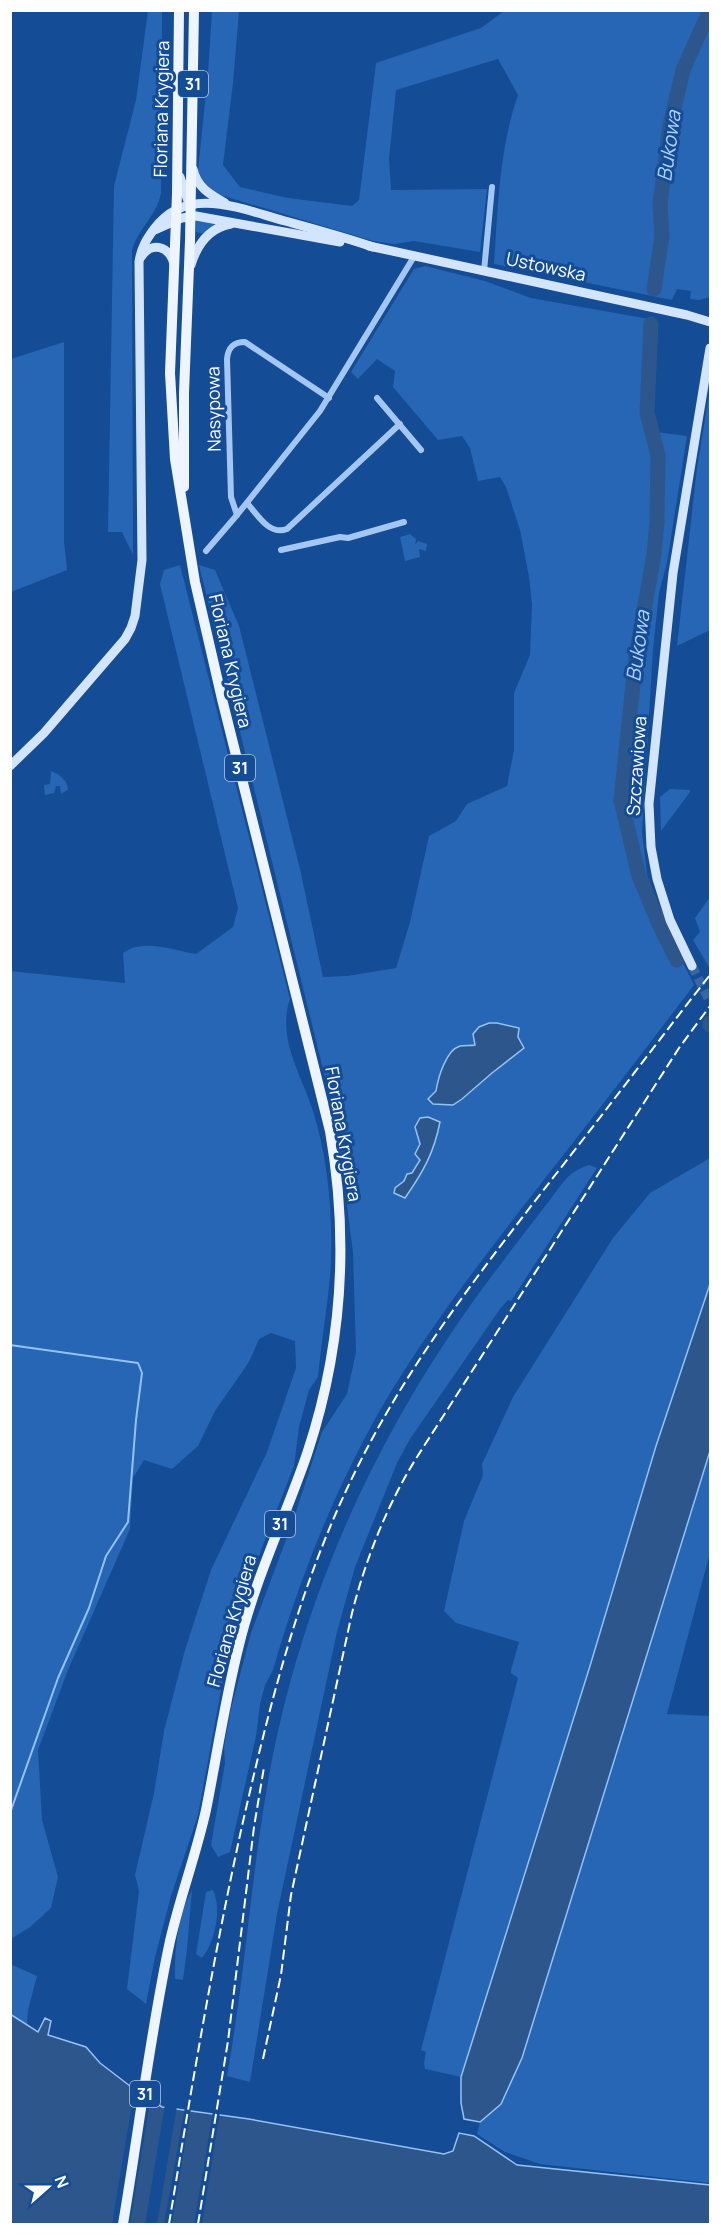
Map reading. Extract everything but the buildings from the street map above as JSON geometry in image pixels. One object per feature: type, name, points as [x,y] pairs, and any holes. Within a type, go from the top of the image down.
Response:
[{"type":"main road","name":"Floriana Krygiera","points":[[123,2224],[166,1964],[176,1916],[205,1813],[239,1642],[261,1574],[307,1454],[320,1412],[333,1350],[340,1282],[340,1211],[332,1142],[222,699],[190,559],[184,505],[175,459],[170,387],[177,208],[179,10]]},
{"type":"main road","name":"Floriana Krygiera","points":[[184,505],[184,393],[192,210],[194,10]]},
{"type":"street","points":[[178,164],[182,188],[192,210]]},
{"type":"street","name":"Ustowska","points":[[192,166],[196,181],[203,189],[235,207]]},
{"type":"street","points":[[484,271],[492,187]]},
{"type":"street","name":"Ustowska","points":[[192,210],[208,202],[235,207],[373,247]]},
{"type":"street","points":[[10,766],[44,733],[128,634],[135,616],[142,561],[139,262],[142,247],[164,216],[177,208],[192,210]]},
{"type":"street","points":[[151,233],[192,210]]},
{"type":"street","name":"Ustowska","points":[[192,210],[238,224],[415,255],[711,322]]},
{"type":"street","name":"Ustowska","points":[[189,273],[197,249],[207,235],[219,227],[238,224]]},
{"type":"street","points":[[139,262],[148,249],[159,247],[170,254],[174,266]]},
{"type":"street","points":[[206,551],[247,503],[329,398],[415,255]]},
{"type":"street","name":"Nasypowa","points":[[237,515],[231,497],[227,359],[231,347],[244,342],[329,398]]},
{"type":"street","name":"Szczawiowa","points":[[692,966],[670,920],[657,879],[651,847],[649,804],[673,573],[711,348]]},
{"type":"street","points":[[377,398],[421,450]]},
{"type":"street","points":[[247,503],[271,528],[279,531],[287,529],[400,424]]},
{"type":"street","points":[[281,550],[340,537],[348,538],[404,522]]},
{"type":"shaded area","points":[[148,11],[162,11],[161,193],[132,251],[133,555],[122,532],[108,532],[114,186],[136,100]]},
{"type":"shaded area","points":[[212,11],[239,11],[223,165],[240,187],[288,198],[352,206],[359,200],[376,63],[481,28],[504,11],[710,11],[710,297],[699,300],[690,299],[691,291],[677,289],[672,300],[494,264],[503,157],[518,95],[498,59],[396,90],[389,159],[391,190],[487,189],[480,252],[414,241],[394,244],[373,241],[214,193],[201,179],[198,171]]},
{"type":"shaded area","points":[[196,221],[218,223],[204,234],[196,232]]},
{"type":"shaded area","points":[[425,266],[485,281],[531,298],[649,319],[644,413],[648,431],[687,436],[667,563],[659,593],[653,649],[642,833],[647,874],[663,923],[694,985],[453,1300],[412,1358],[375,1419],[330,1511],[293,1605],[260,1704],[256,1736],[230,1852],[218,1857],[211,1845],[225,1763],[224,1747],[231,1709],[251,1633],[292,1524],[322,1432],[347,1394],[356,1352],[353,1253],[337,1126],[199,565],[215,570],[239,626],[300,869],[323,977],[347,976],[396,968],[410,922],[429,836],[456,821],[467,804],[507,786],[514,750],[514,693],[530,655],[532,604],[520,530],[506,487],[500,477],[478,481],[470,448],[462,436],[438,440],[393,387],[395,371],[377,359],[358,379],[351,372],[414,269]],"holes":[[[461,1046],[524,1049],[492,1073],[428,1099],[436,1091],[447,1059]]]},
{"type":"shaded area","points":[[64,342],[64,541],[67,570],[11,592],[11,359]]},
{"type":"shaded area","points":[[710,389],[710,630],[677,646],[697,468]]},
{"type":"shaded area","points":[[410,534],[416,539],[415,545],[418,541],[427,544],[426,551],[419,549],[420,557],[405,561],[400,537]]},
{"type":"shaded area","points":[[180,565],[290,999],[286,1027],[288,1041],[312,1108],[323,1148],[331,1214],[331,1257],[318,1377],[309,1390],[299,1427],[294,1466],[261,1550],[229,1647],[198,1815],[171,1896],[155,1957],[146,2004],[127,1989],[139,1891],[135,1875],[154,1793],[164,1731],[185,1650],[211,1570],[267,1452],[296,1368],[295,1341],[271,1333],[259,1339],[249,1362],[215,1411],[198,1446],[172,1469],[144,1460],[133,1478],[130,1529],[68,1670],[38,1750],[42,1820],[58,1877],[51,1908],[30,1927],[11,1939],[10,971],[125,983],[123,953],[140,946],[158,946],[196,954],[233,927],[238,908],[160,584],[164,570]]},
{"type":"shaded area","points":[[51,771],[62,778],[68,790],[61,794],[60,786],[56,786],[54,793],[45,795],[44,785],[50,784]]},
{"type":"shaded area","points":[[670,789],[690,790],[690,792],[661,831],[660,797]]},
{"type":"shaded area","points":[[710,897],[709,967],[693,940],[700,932],[695,918]]},
{"type":"shaded area","points":[[489,1023],[519,1028],[518,1037],[524,1048],[453,1105],[433,1104],[428,1099],[436,1091],[441,1072],[451,1053],[460,1046],[475,1045],[473,1034],[479,1027]]},
{"type":"shaded area","points":[[428,1117],[440,1122],[438,1133],[427,1162],[405,1198],[394,1193],[395,1188],[404,1181],[407,1174],[412,1173],[420,1160],[415,1154],[420,1144],[415,1127],[420,1118]]},
{"type":"shaded area","points":[[710,1158],[710,1284],[705,1302],[656,1446],[590,1666],[461,2077],[425,2069],[426,2052],[421,2050],[518,1678],[511,1673],[511,1670],[519,1642],[456,1623],[444,1611],[464,1521],[483,1475],[482,1464],[513,1397],[613,1238],[650,1193]]},
{"type":"shaded area","points":[[589,1165],[597,1168],[511,1301],[508,1300],[500,1309],[410,1439],[397,1463],[355,1567],[337,1632],[277,1914],[250,2082],[227,2076],[269,1776],[283,1708],[324,1577],[381,1452],[414,1392],[451,1333],[561,1185],[573,1173]]},
{"type":"shaded area","points":[[710,1284],[710,1451],[522,2058],[501,2104],[480,2122],[464,2119],[461,2103],[461,2077],[590,1666],[656,1446]]},
{"type":"shaded area","points":[[710,1451],[710,1553],[667,1714],[710,1716],[710,2183],[540,2164],[505,2152],[477,2134],[480,2122],[501,2104],[522,2058]]},
{"type":"shaded area","points":[[192,1890],[183,1980],[175,1979],[178,1933],[183,1910]]},
{"type":"shaded area","points":[[213,1890],[217,1906],[216,1925],[207,1951],[202,1958],[196,1954],[206,1892]]},
{"type":"shaded area","points":[[10,1964],[37,1976],[28,2010],[27,2026],[11,2014]]},
{"type":"shaded area","points":[[10,2014],[38,2032],[45,2018],[51,2021],[48,2035],[86,2047],[100,2063],[162,2107],[249,2119],[444,2154],[453,2151],[459,2133],[474,2136],[517,2165],[710,2185],[710,2224],[11,2224]]},
{"type":"pier","points":[[135,2086],[151,2096],[130,2224],[112,2224]]},
{"type":"pier","points":[[165,2104],[177,2106],[157,2224],[145,2224]]},
{"type":"pier","points":[[185,2107],[191,2108],[172,2224],[164,2224]]},
{"type":"pier","points":[[213,2111],[220,2112],[202,2224],[194,2224]]},
{"type":"waterway","name":"Bukowa","points":[[654,289],[662,236],[660,204],[670,125],[683,70],[710,10]]},
{"type":"waterway","name":"Bukowa","points":[[651,324],[647,413],[658,455],[657,522],[654,554],[636,656],[621,800],[639,876],[677,960]]},
{"type":"waterway","points":[[10,1345],[138,1363],[142,1373],[128,1522],[106,1556],[89,1608],[58,1678],[10,1813]]},
{"type":"tunnel","points":[[692,966],[710,1002]]},
{"type":"railway","points":[[169,2224],[212,1975],[253,1780],[276,1689],[303,1599],[337,1511],[357,1468],[400,1390],[449,1316],[710,975]]},
{"type":"railway","points":[[263,2059],[281,1975],[291,1895],[352,1613],[378,1532],[417,1457],[679,1048],[710,1006]]},
{"type":"railway","points":[[198,2224],[228,2041],[254,1827],[264,1767]]}]
